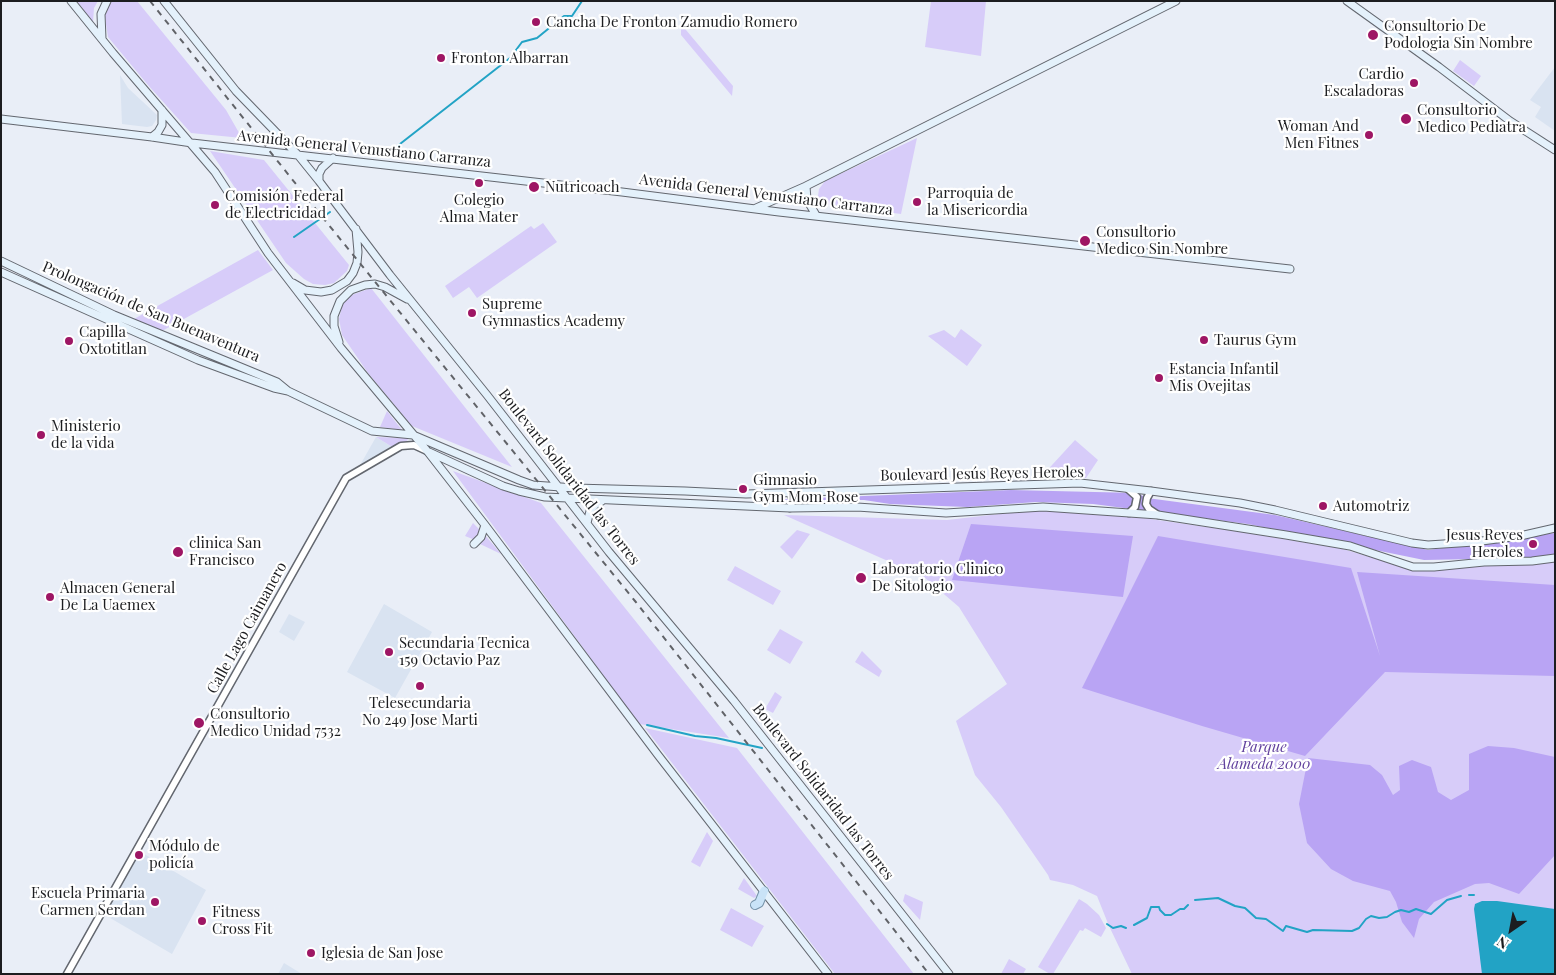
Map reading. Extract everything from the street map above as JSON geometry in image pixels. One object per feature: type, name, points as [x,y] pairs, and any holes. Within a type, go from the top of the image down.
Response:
[{"type":"main road","points":[[71,1],[215,172],[288,280],[485,525],[653,748],[828,974]]},
{"type":"main road","points":[[102,40],[101,14],[107,1]]},
{"type":"main road","name":"Boulevard Solidaridad las Torres","points":[[164,1],[236,91],[298,155],[319,181],[635,584],[734,701],[949,974]]},
{"type":"main road","points":[[756,208],[806,186],[1176,1]]},
{"type":"main road","points":[[1347,1],[1510,121],[1555,150]]},
{"type":"main road","points":[[152,137],[162,125],[162,110]]},
{"type":"main road","name":"Avenida General Venustiano Carranza","points":[[1,119],[192,143],[1194,259],[1290,268]]},
{"type":"main road","points":[[319,181],[319,174],[322,168],[333,158]]},
{"type":"main road","points":[[806,186],[807,200],[816,215]]},
{"type":"main road","points":[[288,280],[305,290],[316,292],[332,290],[342,285],[353,273],[357,263],[356,228]]},
{"type":"main road","name":"Prolongación de San Buenaventura","points":[[1,261],[122,318],[277,382],[288,390],[372,430],[413,435]]},
{"type":"main road","name":"Prolongación de San Buenaventura","points":[[1,272],[198,360],[274,388],[288,390]]},
{"type":"main road","points":[[341,348],[334,326],[334,316],[340,302],[350,290],[364,285],[380,285],[412,302]]},
{"type":"main road","name":"Boulevard Jesús Reyes Heroles","points":[[413,435],[527,483],[558,486],[746,494],[790,494],[1061,483],[1151,491],[1275,510],[1412,543],[1428,545],[1467,543],[1520,536],[1555,528]]},
{"type":"main road","points":[[428,452],[483,478],[519,491],[532,495],[568,499],[790,508],[849,506],[946,513],[1043,507],[1158,515],[1286,535],[1350,546],[1413,567],[1532,561],[1555,558]]},
{"type":"main road","points":[[588,524],[587,518],[590,511],[602,500]]},
{"type":"main road","points":[[474,544],[481,537],[485,525]]},
{"type":"main road","points":[[755,905],[759,903],[764,891]]},
{"type":"street","name":"Calle Lago Caimanero","points":[[67,974],[346,478],[405,445],[414,445],[428,452]]},
{"type":"street","points":[[1128,489],[1137,497],[1135,507],[1129,513]]},
{"type":"street","points":[[685,491],[683,498],[686,503]]},
{"type":"street","points":[[1151,491],[1146,504],[1158,515]]},
{"type":"street","points":[[790,494],[793,500],[790,508]]},
{"type":"shaded area","points":[[1555,67],[1555,131],[1535,117],[1541,107],[1530,100]]},
{"type":"shaded area","points":[[120,75],[128,88],[157,115],[152,126],[122,124]]},
{"type":"shaded area","points":[[376,437],[394,448],[359,467]]},
{"type":"shaded area","points":[[1011,490],[1137,493],[1147,498],[1275,515],[1428,550],[1555,533],[1555,554],[1527,558],[1424,560],[1248,524],[1093,504],[1036,502],[967,507],[890,504],[864,500],[766,500]]},
{"type":"shaded area","points":[[971,524],[1133,536],[1123,597],[952,580]]},
{"type":"shaded area","points":[[1158,536],[1351,568],[1380,656],[1357,572],[1555,585],[1555,676],[1385,672],[1305,756],[1082,688]]},
{"type":"shaded area","name":"Secundaria Tecnica 159 Octavio Paz","points":[[384,604],[432,632],[395,698],[347,672]]},
{"type":"shaded area","points":[[289,614],[305,622],[294,641],[279,632]]},
{"type":"shaded area","points":[[1488,746],[1514,748],[1555,757],[1555,855],[1519,894],[1489,883],[1475,884],[1434,902],[1419,919],[1414,938],[1402,922],[1396,902],[1390,891],[1353,881],[1331,869],[1307,843],[1299,804],[1308,758],[1370,765],[1382,775],[1393,795],[1400,790],[1399,766],[1412,760],[1431,767],[1438,792],[1451,800],[1469,790],[1469,754]]},
{"type":"shaded area","name":"Escuela Primaria Carmen Serdan","points":[[139,851],[206,890],[172,954],[105,915]]},
{"type":"shaded area","points":[[284,963],[302,974],[278,974]]},
{"type":"green space","points":[[77,1],[98,1],[94,8],[93,22]]},
{"type":"green space","points":[[110,1],[137,1],[226,110],[242,138],[191,133],[108,37],[104,11]]},
{"type":"green space","points":[[931,1],[986,1],[981,56],[925,47]]},
{"type":"green space","points":[[681,24],[733,86],[732,96],[681,35]]},
{"type":"green space","points":[[1460,60],[1481,76],[1474,86],[1453,71]]},
{"type":"green space","points":[[917,138],[901,214],[817,203],[819,189],[825,181]]},
{"type":"green space","points":[[210,151],[264,160],[349,265],[347,271],[334,283],[325,285],[313,284],[304,279],[286,263]]},
{"type":"green space","points":[[800,193],[804,205],[782,203]]},
{"type":"green space","points":[[543,223],[557,242],[477,298],[469,287],[453,298],[445,286],[531,226],[534,229]]},
{"type":"green space","points":[[258,250],[273,270],[162,331],[134,319]]},
{"type":"green space","points":[[371,288],[512,467],[412,426],[368,373],[342,335],[339,319],[342,306],[349,296]]},
{"type":"green space","points":[[961,329],[982,345],[967,366],[928,336],[944,330],[955,338]]},
{"type":"green space","points":[[387,411],[402,430],[380,427]]},
{"type":"green space","points":[[376,437],[407,438],[408,440],[394,448]]},
{"type":"green space","points":[[1075,440],[1098,460],[1086,478],[1041,477]]},
{"type":"green space","points":[[453,471],[541,503],[729,738],[639,724]]},
{"type":"green space","name":"Parque Alameda 2000","points":[[1043,509],[1143,518],[1242,532],[1343,549],[1413,570],[1485,563],[1537,564],[1555,560],[1555,974],[1132,974],[1097,896],[1073,885],[1050,880],[1001,807],[975,775],[956,721],[1007,684],[959,607],[924,577],[784,515],[947,520]]},
{"type":"green space","points":[[473,523],[482,532],[475,540],[465,536]]},
{"type":"green space","points":[[797,530],[810,534],[792,559],[780,547]]},
{"type":"green space","points":[[485,535],[501,554],[480,544]]},
{"type":"green space","points":[[735,566],[781,591],[773,605],[727,580]]},
{"type":"green space","points":[[780,629],[803,642],[790,664],[767,650]]},
{"type":"green space","points":[[862,651],[882,671],[879,677],[855,662]]},
{"type":"green space","points":[[775,692],[782,697],[773,713],[765,709]]},
{"type":"green space","points":[[645,728],[737,748],[914,974],[835,974]]},
{"type":"green space","points":[[707,832],[713,841],[700,867],[691,862]]},
{"type":"green space","points":[[744,878],[757,896],[754,898],[738,889]]},
{"type":"green space","points":[[905,894],[923,902],[920,920],[903,901]]},
{"type":"green space","points":[[1079,899],[1099,915],[1106,928],[1101,937],[1085,928],[1083,931],[1080,930],[1053,974],[1050,974],[1038,967]]},
{"type":"green space","points":[[731,908],[764,926],[752,947],[720,930]]},
{"type":"green space","points":[[1009,959],[1026,969],[1023,974],[1001,974]]},
{"type":"water","points":[[1482,901],[1497,901],[1555,909],[1555,974],[1482,974],[1474,909],[1475,904]]},
{"type":"waterway","points":[[391,151],[510,58],[522,42],[537,38],[564,16],[572,16],[582,1]]},
{"type":"waterway","points":[[294,237],[330,212]]},
{"type":"waterway","points":[[647,725],[762,748]]},
{"type":"waterway","points":[[1469,895],[1474,895]]},
{"type":"waterway","points":[[1195,900],[1218,898],[1235,906],[1245,908],[1256,918],[1266,919],[1283,931],[1286,926],[1307,932],[1313,930],[1352,931],[1359,928],[1371,916],[1387,917],[1401,910],[1409,912],[1416,909],[1431,914],[1447,900],[1461,896]]},
{"type":"waterway","points":[[1134,925],[1147,918],[1151,907],[1159,907],[1165,915],[1171,915],[1188,905]]},
{"type":"waterway","points":[[1107,924],[1113,928],[1121,926],[1126,928]]},
{"type":"railway","points":[[150,1],[319,213],[635,601],[929,974]]},
{"type":"place","name":"Cancha De Fronton Zamudio Romero","points":[[536,22]]},
{"type":"place","name":"Consultorio De Podologia Sin Nombre","points":[[1373,35]]},
{"type":"place","name":"Fronton Albarran","points":[[441,58]]},
{"type":"place","name":"Cardio Escaladoras","points":[[1414,83]]},
{"type":"place","name":"Consultorio Medico Pediatra","points":[[1406,119]]},
{"type":"place","name":"Woman And Men Fitnes","points":[[1369,135]]},
{"type":"place","name":"Colegio Alma Mater","points":[[479,183]]},
{"type":"place","name":"Nutricoach","points":[[534,187]]},
{"type":"place","name":"Parroquia de la Misericordia","points":[[917,202]]},
{"type":"place","name":"Comisión Federal de Electricidad","points":[[215,205]]},
{"type":"place","name":"Consultorio Medico Sin Nombre","points":[[1085,241]]},
{"type":"place","name":"Supreme Gymnastics Academy","points":[[472,313]]},
{"type":"place","name":"Taurus Gym","points":[[1204,340]]},
{"type":"place","name":"Capilla Oxtotitlan","points":[[69,341]]},
{"type":"place","name":"Estancia Infantil Mis Ovejitas","points":[[1159,378]]},
{"type":"place","name":"Ministerio de la vida","points":[[41,435]]},
{"type":"place","name":"Gimnasio Gym Mom Rose","points":[[743,489]]},
{"type":"place","name":"Automotriz","points":[[1323,506]]},
{"type":"place","name":"Jesus Reyes Heroles","points":[[1533,544]]},
{"type":"place","name":"clinica San Francisco","points":[[178,552]]},
{"type":"place","name":"Laboratorio Clinico De Sitologio","points":[[861,578]]},
{"type":"place","name":"Almacen General De La Uaemex","points":[[50,597]]},
{"type":"place","name":"Secundaria Tecnica 159 Octavio Paz","points":[[389,652]]},
{"type":"place","name":"Telesecundaria No 249 Jose Marti","points":[[420,686]]},
{"type":"place","name":"Consultorio Medico Unidad 7532","points":[[199,723]]},
{"type":"place","name":"Módulo de policía","points":[[139,855]]},
{"type":"place","name":"Escuela Primaria Carmen Serdan","points":[[155,902]]},
{"type":"place","name":"Fitness Cross Fit","points":[[202,921]]},
{"type":"place","name":"Iglesia de San Jose","points":[[311,953]]}]
